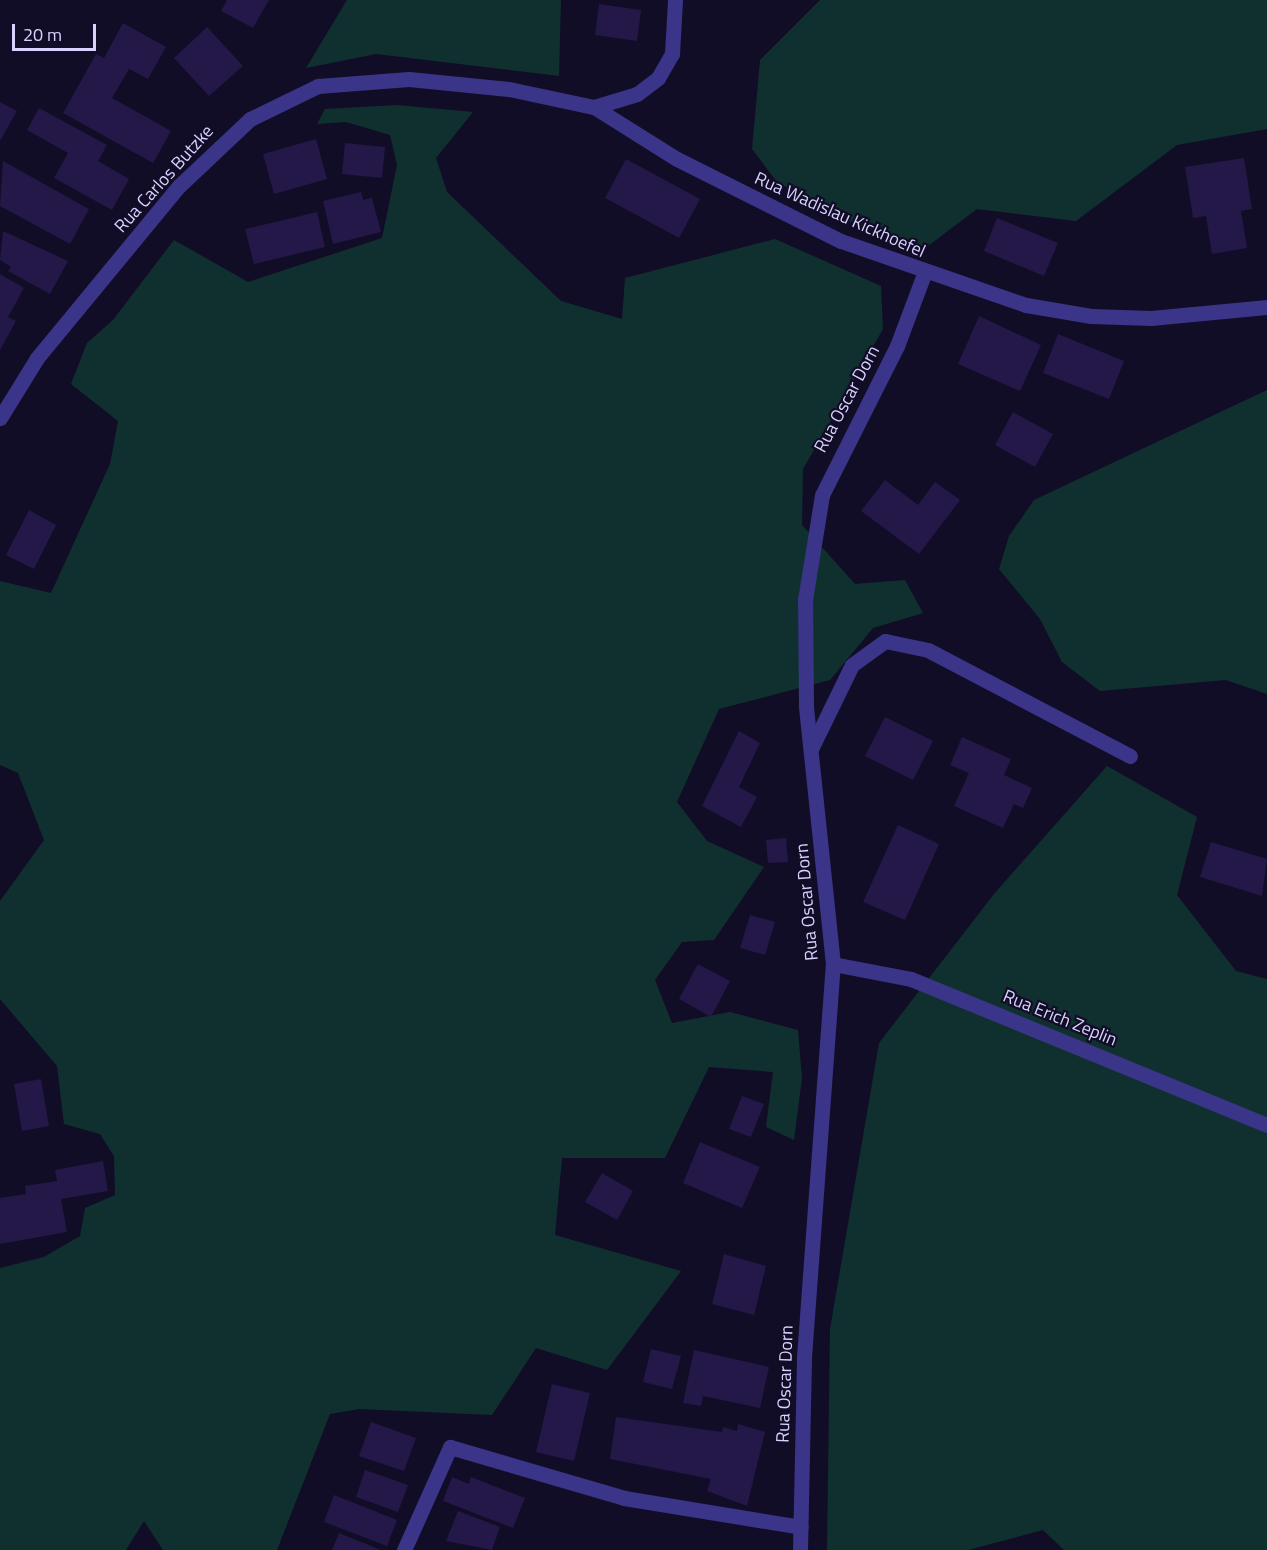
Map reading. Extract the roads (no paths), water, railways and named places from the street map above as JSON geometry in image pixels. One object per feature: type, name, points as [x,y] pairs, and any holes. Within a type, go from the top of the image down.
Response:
[{"type":"street","name":"Rua Carlos Butzke","points":[[0,418],[37,358],[210,151],[284,99],[318,86],[410,79],[509,89],[594,107],[638,94],[658,78],[672,54],[675,0]]},
{"type":"street","name":"Rua Wadislau Kickhoefel","points":[[594,107],[770,207],[924,274],[1026,305],[1091,316],[1151,318],[1267,307]]},
{"type":"street","name":"Rua Oscar Dorn","points":[[800,1550],[804,1357],[833,964],[803,654],[805,600],[822,495],[897,346],[924,274]]},
{"type":"street","points":[[811,749],[852,665],[885,641],[928,650],[1130,756]]},
{"type":"street","name":"Rua Erich Zeplin","points":[[833,964],[911,980],[1267,1125]]},
{"type":"street","points":[[404,1550],[450,1448],[624,1498],[801,1527]]}]
